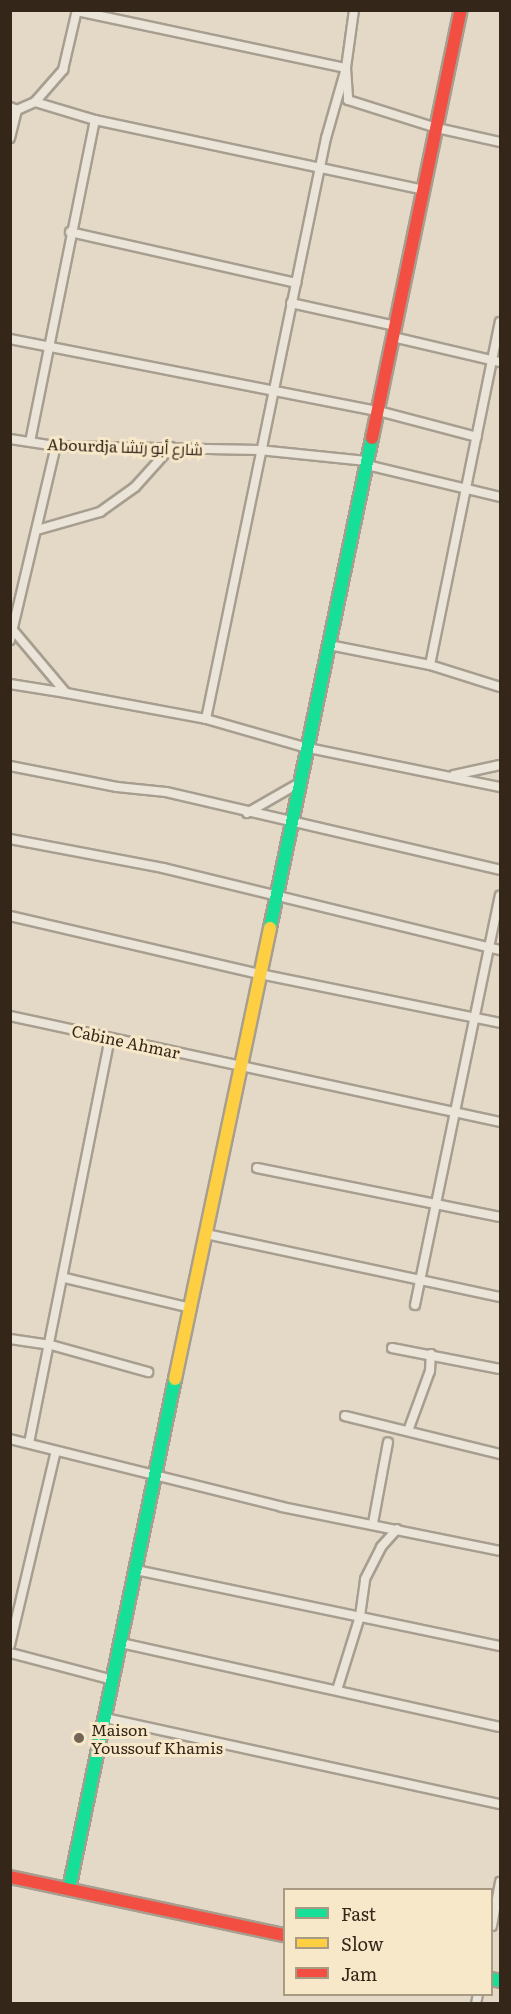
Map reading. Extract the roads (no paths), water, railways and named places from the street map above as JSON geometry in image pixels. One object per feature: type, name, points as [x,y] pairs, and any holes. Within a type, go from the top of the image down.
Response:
[{"type":"street","points":[[206,719],[259,450],[319,169],[346,68],[354,10]]},
{"type":"street","points":[[69,1889],[461,10]]},
{"type":"street","points":[[35,102],[63,70],[76,11],[346,68]]},
{"type":"street","points":[[346,68],[348,100],[437,128],[501,142]]},
{"type":"street","points":[[10,138],[14,108],[35,102],[95,120],[424,190]]},
{"type":"street","points":[[30,442],[70,232],[95,120]]},
{"type":"street","points":[[70,232],[296,283]]},
{"type":"street","points":[[291,303],[496,361]]},
{"type":"street","points":[[430,665],[477,438],[496,361],[501,322]]},
{"type":"street","points":[[10,339],[378,411],[477,438]]},
{"type":"street","name":"Abourdja شارع أبو رتشا","points":[[10,440],[56,446],[259,450],[366,463],[501,497]]},
{"type":"street","points":[[10,640],[56,446]]},
{"type":"street","points":[[37,530],[100,512],[135,487],[171,447]]},
{"type":"street","points":[[13,630],[66,693]]},
{"type":"street","points":[[329,645],[430,665],[501,687]]},
{"type":"street","points":[[10,684],[206,719],[308,748],[501,787]]},
{"type":"street","points":[[443,776],[472,774],[501,765]]},
{"type":"street","points":[[10,766],[117,787],[166,792],[292,824],[501,870]]},
{"type":"street","points":[[247,813],[301,782]]},
{"type":"street","points":[[10,839],[163,868],[496,949]]},
{"type":"street","points":[[416,1305],[439,1205],[454,1112],[496,949],[501,896]]},
{"type":"street","points":[[10,916],[260,974],[501,1023]]},
{"type":"street","name":"Cabine Ahmar","points":[[10,1016],[110,1039],[242,1064],[501,1122]]},
{"type":"street","points":[[29,1443],[51,1346],[110,1039]]},
{"type":"street","points":[[257,1168],[501,1217]]},
{"type":"street","points":[[206,1234],[422,1282],[501,1297]]},
{"type":"street","points":[[64,1278],[191,1308]]},
{"type":"street","points":[[10,1339],[51,1346],[148,1372]]},
{"type":"street","points":[[392,1348],[431,1353],[501,1368]]},
{"type":"street","points":[[408,1431],[430,1371],[431,1353]]},
{"type":"street","points":[[345,1416],[501,1454]]},
{"type":"street","points":[[10,1440],[282,1507],[373,1523],[501,1551]]},
{"type":"street","points":[[373,1523],[388,1442]]},
{"type":"street","points":[[10,1645],[56,1451]]},
{"type":"street","points":[[337,1690],[360,1616],[365,1579],[381,1547],[397,1529]]},
{"type":"street","points":[[136,1570],[501,1646]]},
{"type":"street","points":[[121,1643],[501,1727]]},
{"type":"street","points":[[10,1653],[113,1680]]},
{"type":"street","points":[[105,1718],[501,1804]]},
{"type":"street","points":[[10,1877],[283,1935]]},
{"type":"street","points":[[493,1921],[501,1882]]},
{"type":"place","name":"Maison Youssouf Khamis","points":[[79,1738]]}]
